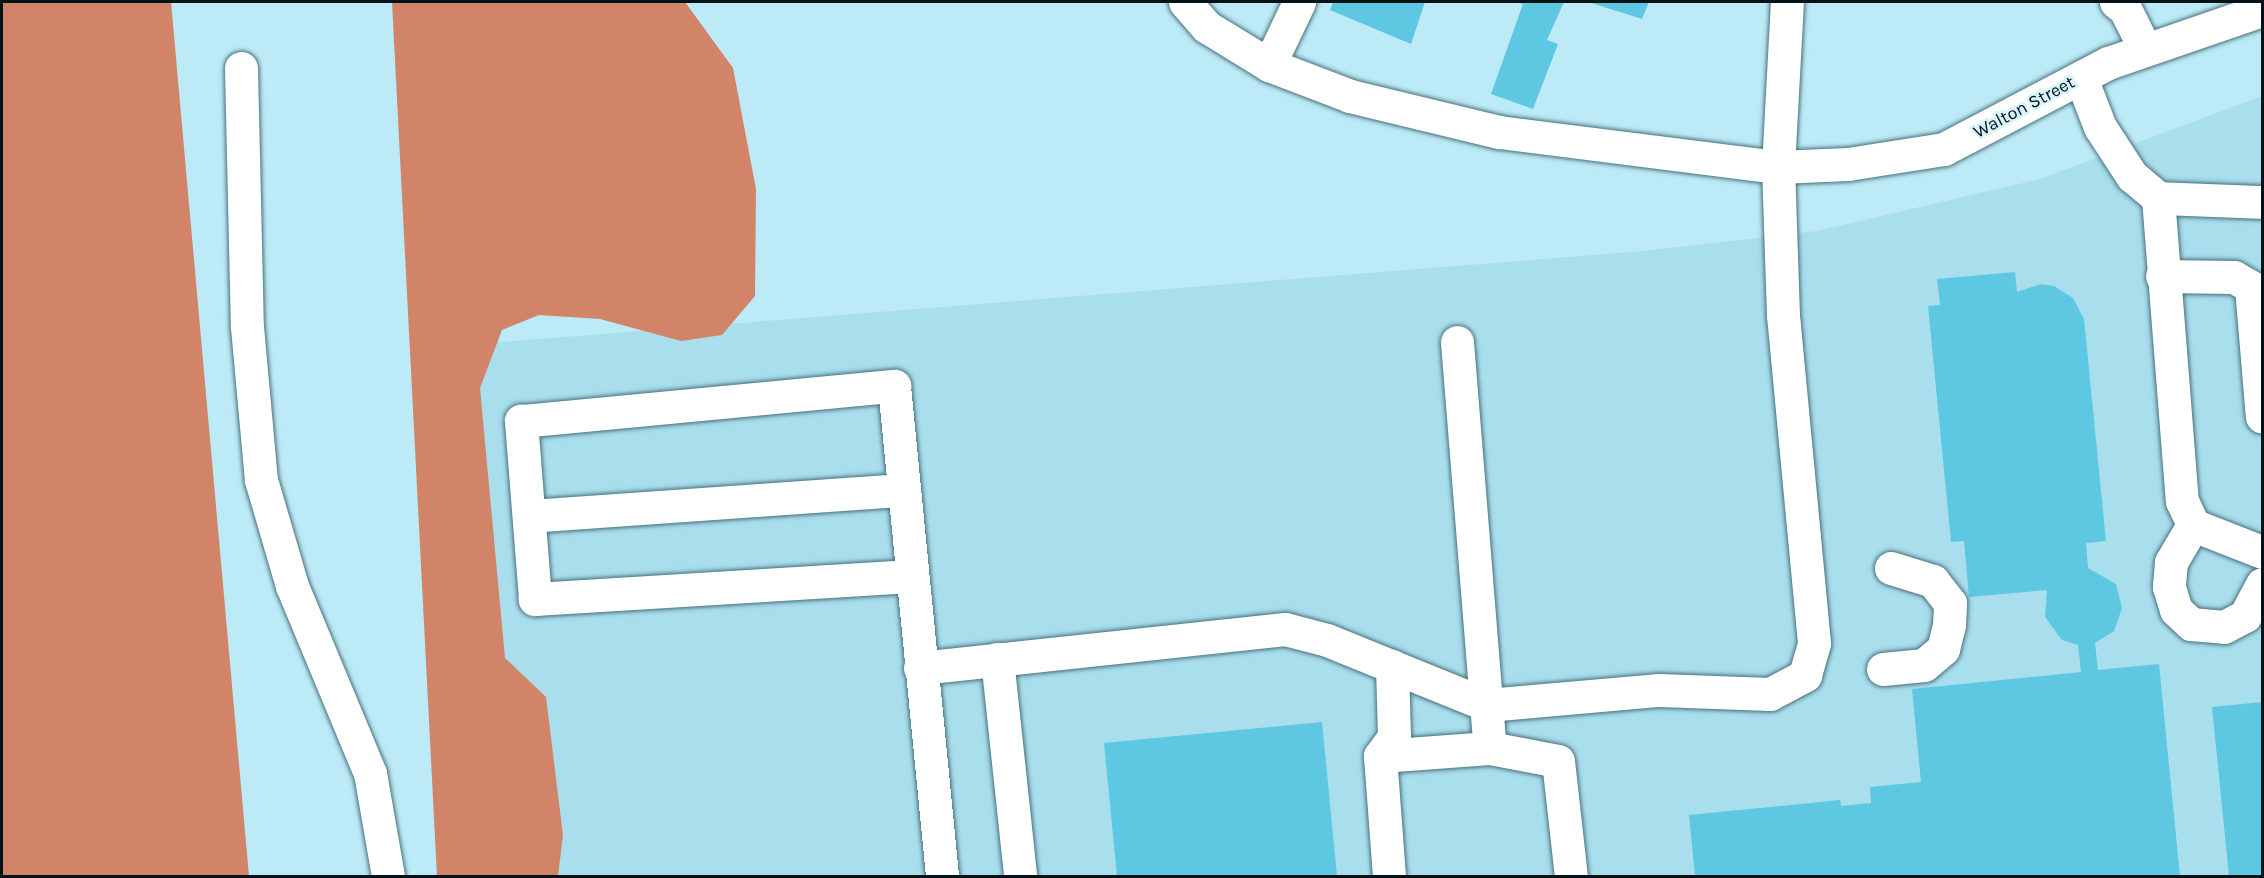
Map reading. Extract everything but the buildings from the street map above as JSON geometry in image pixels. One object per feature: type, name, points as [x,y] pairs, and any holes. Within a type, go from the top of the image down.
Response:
[{"type":"street","name":"Walton Street","points":[[1185,2],[1208,27],[1269,65],[1350,96],[1499,132],[1778,167],[1848,164],[1944,149],[2081,78],[2145,49],[2262,10]]},
{"type":"street","points":[[1269,65],[1299,2]]},
{"type":"street","points":[[920,668],[1285,628],[1392,666],[1487,705],[1659,690],[1770,694],[1805,675],[1814,643],[1783,316],[1778,167],[1787,2]]},
{"type":"street","points":[[2116,2],[2126,9],[2145,49]]},
{"type":"street","points":[[241,68],[247,327],[261,480],[292,586],[370,774],[388,876]]},
{"type":"street","points":[[2081,78],[2100,127],[2132,176],[2158,198],[2262,202]]},
{"type":"street","points":[[2158,198],[2162,276],[2182,501],[2193,525],[2262,552]]},
{"type":"street","points":[[2162,276],[2234,277],[2251,287],[2262,417]]},
{"type":"street","points":[[1457,342],[1490,748]]},
{"type":"street","points":[[911,576],[535,599],[521,421],[894,386],[942,876]]},
{"type":"street","points":[[529,516],[904,490]]},
{"type":"street","points":[[2193,525],[2171,562],[2169,587],[2176,610],[2191,624],[2224,627],[2245,616],[2262,584]]},
{"type":"street","points":[[1883,669],[1924,664],[1943,649],[1949,625],[1950,603],[1933,581],[1892,568]]},
{"type":"street","points":[[998,659],[1020,876]]},
{"type":"street","points":[[1389,876],[1380,756],[1394,737],[1392,666]]},
{"type":"street","points":[[1380,756],[1490,748],[1558,761],[1571,876]]},
{"type":"shaded area","points":[[2,2],[171,2],[249,876],[2,876]]},
{"type":"shaded area","points":[[392,2],[685,2],[733,68],[756,189],[755,296],[722,335],[681,341],[600,319],[539,315],[502,330],[480,388],[505,658],[546,697],[563,835],[558,876],[437,876]]},
{"type":"shaded area","points":[[2262,96],[2262,876],[481,876],[453,346],[1644,251],[1817,231],[2040,179]]}]
